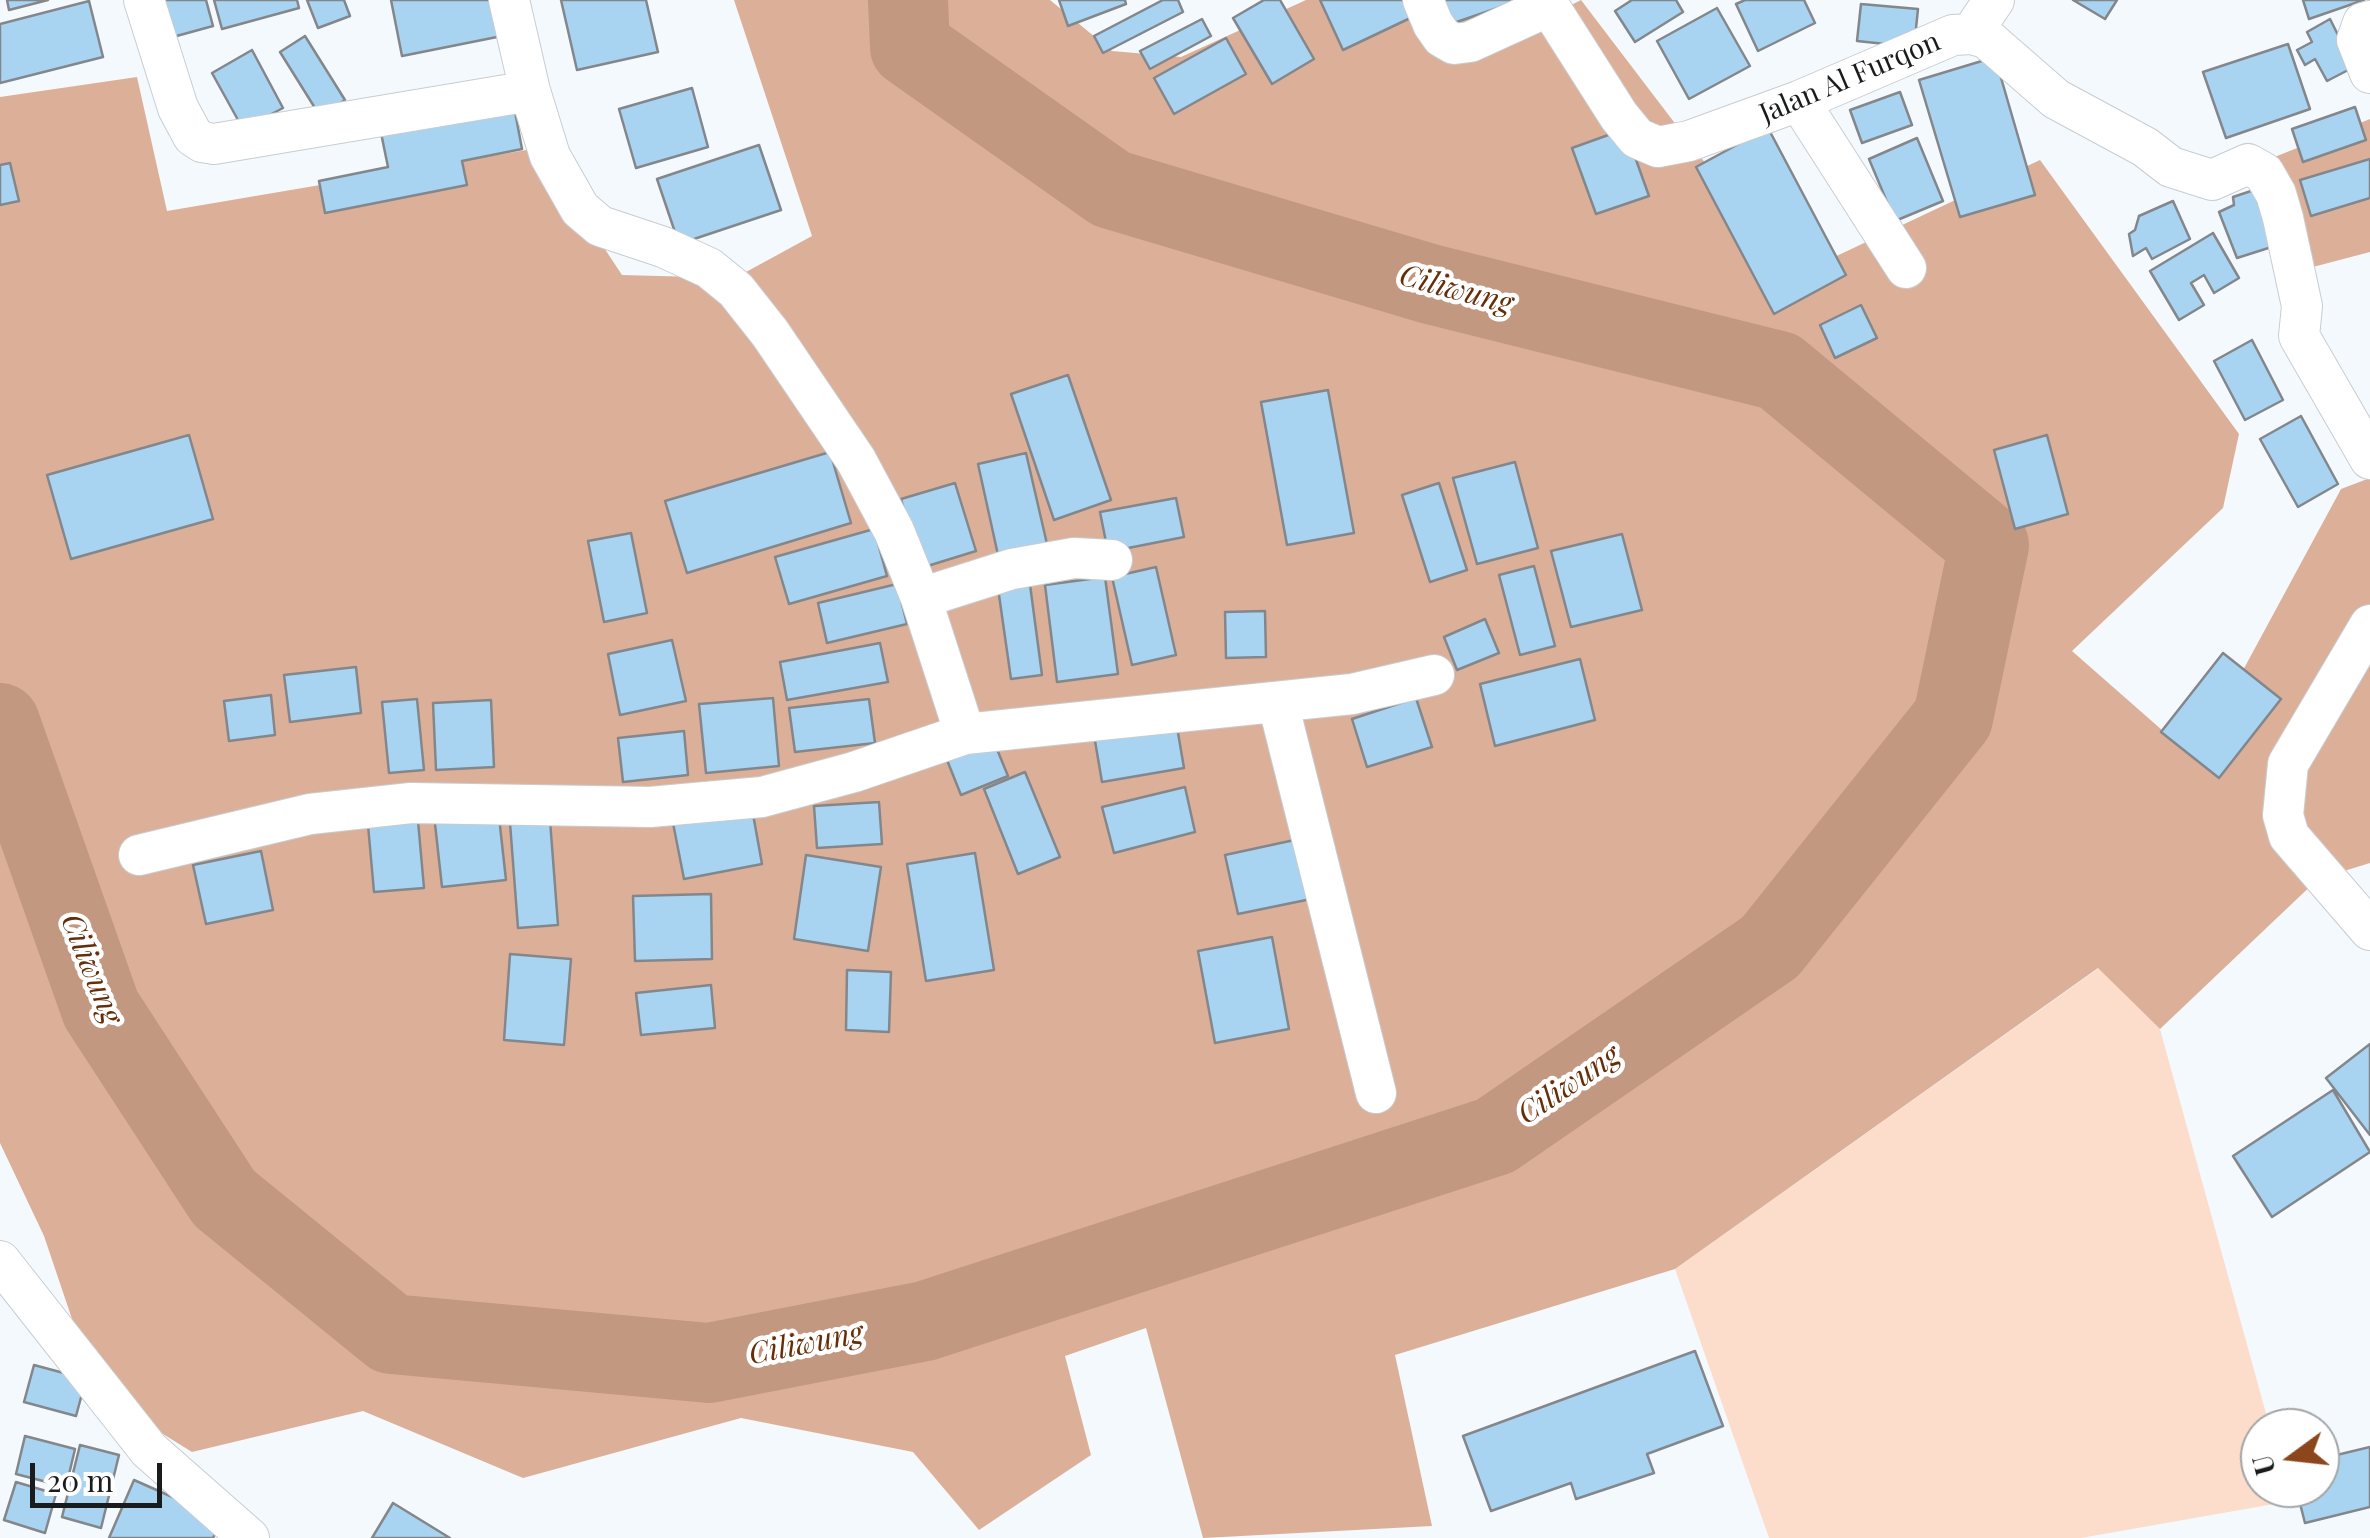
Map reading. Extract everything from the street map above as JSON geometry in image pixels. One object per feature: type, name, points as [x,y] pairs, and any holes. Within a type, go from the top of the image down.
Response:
[{"type":"street","points":[[144,0],[185,123],[193,136],[214,144],[530,91]]},
{"type":"street","points":[[509,0],[550,156],[580,208],[600,226],[664,247],[709,268],[736,290],[856,460],[894,531],[921,598],[965,734]]},
{"type":"street","name":"Jalan Al Furqon","points":[[1423,0],[1432,24],[1454,44],[1470,42],[1547,3],[1619,116],[1648,145],[1670,147],[1799,101],[1930,43],[1971,34],[1986,38],[2056,99],[2146,147],[2172,166],[2212,180],[2248,164],[2264,173],[2276,194],[2302,306],[2299,336],[2370,459]]},
{"type":"street","points":[[1971,34],[1994,0]]},
{"type":"street","points":[[2370,21],[2363,24],[2357,40],[2370,74]]},
{"type":"street","points":[[1799,101],[1906,268]]},
{"type":"street","points":[[921,598],[1012,569],[1074,558],[1112,560]]},
{"type":"street","points":[[2370,625],[2288,764],[2283,814],[2289,836],[2370,930]]},
{"type":"street","points":[[139,855],[310,814],[411,803],[650,807],[762,796],[854,772],[965,734],[1352,694],[1434,675]]},
{"type":"street","points":[[1278,703],[1376,1093]]},
{"type":"street","points":[[0,1261],[149,1450],[249,1538]]},
{"type":"shaded area","points":[[734,0],[1050,0],[1112,51],[1181,57],[1306,0],[1430,0],[1519,32],[1581,0],[1792,277],[2040,160],[2239,434],[2223,508],[2072,651],[2195,759],[2341,489],[2370,478],[2370,863],[2318,879],[2160,1029],[2098,968],[1675,1269],[1395,1355],[1432,1526],[1203,1538],[1146,1328],[1065,1356],[1091,1455],[979,1530],[913,1452],[741,1418],[523,1478],[363,1411],[192,1452],[97,1393],[44,1236],[0,1143],[0,97],[137,77],[167,211],[538,148],[622,275],[735,278],[812,236]]},
{"type":"shaded area","points":[[2370,119],[2370,252],[2309,268],[2267,160]]},
{"type":"shaded area","points":[[2099,968],[2160,1029],[2264,1408],[2240,1408],[2240,1508],[2251,1508],[2081,1538],[1769,1538],[1675,1269]]},
{"type":"building","points":[[7,0],[48,0],[9,10]]},
{"type":"building","points":[[151,0],[206,0],[213,26],[162,40]]},
{"type":"building","points":[[214,0],[297,0],[299,8],[222,29]]},
{"type":"building","points":[[307,0],[344,0],[350,16],[318,28]]},
{"type":"building","points":[[391,0],[495,0],[502,36],[402,56]]},
{"type":"building","points":[[561,0],[646,0],[658,52],[577,70]]},
{"type":"building","points":[[1059,0],[1125,0],[1126,4],[1068,26]]},
{"type":"building","points":[[1163,0],[1178,0],[1183,12],[1103,53],[1094,36]]},
{"type":"building","points":[[1264,0],[1280,0],[1314,59],[1272,84],[1233,18]]},
{"type":"building","points":[[1320,0],[1418,0],[1423,12],[1343,50]]},
{"type":"building","points":[[1437,0],[1515,0],[1515,2],[1445,26]]},
{"type":"building","points":[[1632,0],[1676,0],[1683,12],[1635,42],[1615,11]]},
{"type":"building","points":[[1745,0],[1804,0],[1815,23],[1758,51],[1736,4]]},
{"type":"building","points":[[2073,0],[2117,0],[2105,19]]},
{"type":"building","points":[[2303,0],[2364,0],[2309,19]]},
{"type":"building","points":[[89,1],[103,57],[0,83],[0,24]]},
{"type":"building","points":[[1861,4],[1918,9],[1914,47],[1857,41]]},
{"type":"building","points":[[1717,8],[1750,66],[1689,99],[1657,41]]},
{"type":"building","points":[[1202,19],[1211,36],[1150,69],[1140,51]]},
{"type":"building","points":[[2330,19],[2354,67],[2327,81],[2315,59],[2305,65],[2297,50],[2312,42],[2307,32]]},
{"type":"building","points":[[305,36],[345,100],[320,116],[280,52]]},
{"type":"building","points":[[1226,38],[1246,74],[1174,114],[1154,78]]},
{"type":"building","points":[[2288,44],[2310,109],[2226,138],[2203,72]]},
{"type":"building","points":[[252,50],[283,108],[243,129],[212,73]]},
{"type":"building","points":[[1995,57],[2035,195],[1960,217],[1919,80]]},
{"type":"building","points":[[692,88],[708,147],[636,168],[619,109]]},
{"type":"building","points":[[1900,92],[1912,125],[1862,143],[1850,110]]},
{"type":"building","points":[[513,101],[522,149],[462,161],[467,185],[325,213],[319,181],[388,167],[380,128]]},
{"type":"building","points":[[2355,107],[2366,140],[2303,162],[2292,129]]},
{"type":"building","points":[[1768,128],[1846,275],[1774,314],[1696,167]]},
{"type":"building","points":[[1625,129],[1649,196],[1596,214],[1572,148]]},
{"type":"building","points":[[1917,138],[1943,201],[1895,221],[1869,159]]},
{"type":"building","points":[[759,145],[781,210],[679,244],[657,179]]},
{"type":"building","points":[[2370,159],[2370,198],[2311,216],[2300,180]]},
{"type":"building","points":[[10,163],[19,201],[0,205],[0,165]]},
{"type":"building","points":[[2263,187],[2281,244],[2237,258],[2219,212],[2234,205],[2233,197]]},
{"type":"building","points":[[2173,201],[2190,239],[2152,259],[2146,248],[2133,256],[2129,234],[2135,230],[2139,216]]},
{"type":"building","points":[[2213,233],[2239,278],[2214,293],[2204,275],[2191,283],[2204,305],[2179,320],[2150,271]]},
{"type":"building","points":[[1861,305],[1877,338],[1835,358],[1820,325]]},
{"type":"building","points":[[2252,340],[2283,400],[2245,420],[2214,361]]},
{"type":"building","points":[[1068,375],[1111,500],[1054,520],[1011,394]]},
{"type":"building","points":[[1328,390],[1354,533],[1287,545],[1261,402]]},
{"type":"building","points":[[2301,416],[2338,484],[2298,507],[2260,439]]},
{"type":"building","points":[[189,435],[213,519],[71,559],[47,475]]},
{"type":"building","points":[[2047,435],[2068,514],[2015,529],[1994,450]]},
{"type":"building","points":[[830,452],[851,523],[687,573],[665,501]]},
{"type":"building","points":[[1026,453],[1047,544],[998,555],[978,464]]},
{"type":"building","points":[[1515,462],[1538,548],[1477,564],[1453,478]]},
{"type":"building","points":[[955,483],[976,551],[921,568],[901,499]]},
{"type":"building","points":[[1439,483],[1467,570],[1430,582],[1402,495]]},
{"type":"building","points":[[1176,498],[1184,537],[1108,552],[1100,512]]},
{"type":"building","points":[[874,529],[887,576],[789,604],[775,557]]},
{"type":"building","points":[[631,533],[647,613],[604,622],[588,541]]},
{"type":"building","points":[[1622,534],[1642,610],[1571,627],[1551,551]]},
{"type":"building","points":[[1534,566],[1555,646],[1520,655],[1499,575]]},
{"type":"building","points":[[1156,567],[1176,655],[1132,665],[1112,577]]},
{"type":"building","points":[[1029,577],[1042,675],[1011,679],[997,581]]},
{"type":"building","points":[[1105,577],[1118,674],[1057,682],[1045,585]]},
{"type":"building","points":[[897,584],[907,624],[827,643],[818,603]]},
{"type":"building","points":[[1265,611],[1266,657],[1226,658],[1225,612]]},
{"type":"building","points":[[1485,619],[1499,653],[1457,670],[1444,637]]},
{"type":"building","points":[[672,640],[686,701],[620,715],[608,654]]},
{"type":"building","points":[[880,643],[888,682],[787,700],[780,662]]},
{"type":"building","points":[[2223,653],[2281,699],[2219,778],[2161,732]]},
{"type":"building","points":[[1580,659],[1595,720],[1495,746],[1480,684]]},
{"type":"building","points":[[356,667],[361,713],[290,722],[284,675]]},
{"type":"building","points":[[271,695],[275,735],[229,741],[224,701]]},
{"type":"building","points":[[773,698],[779,766],[706,773],[699,704]]},
{"type":"building","points":[[1416,698],[1432,747],[1367,767],[1352,719]]},
{"type":"building","points":[[417,699],[424,770],[389,773],[382,702]]},
{"type":"building","points":[[869,699],[875,743],[795,752],[789,708]]},
{"type":"building","points":[[491,700],[494,767],[436,770],[433,703]]},
{"type":"building","points":[[1176,721],[1184,768],[1102,782],[1094,735]]},
{"type":"building","points":[[684,731],[688,775],[623,782],[618,738]]},
{"type":"building","points":[[992,737],[1008,776],[961,795],[945,755]]},
{"type":"building","points":[[1025,772],[1060,857],[1018,874],[984,789]]},
{"type":"building","points":[[1185,787],[1195,832],[1114,853],[1102,807]]},
{"type":"building","points":[[879,802],[882,844],[817,848],[814,806]]},
{"type":"building","points":[[751,803],[762,864],[684,879],[672,818]]},
{"type":"building","points":[[498,808],[506,880],[442,887],[434,815]]},
{"type":"building","points":[[550,820],[558,925],[518,928],[510,823]]},
{"type":"building","points":[[418,821],[424,888],[374,892],[368,825]]},
{"type":"building","points":[[1299,839],[1311,899],[1238,914],[1225,855]]},
{"type":"building","points":[[261,851],[273,910],[206,924],[193,865]]},
{"type":"building","points":[[975,853],[994,970],[926,981],[907,864]]},
{"type":"building","points":[[806,855],[881,867],[868,951],[794,939]]},
{"type":"building","points":[[711,894],[712,959],[635,961],[633,896]]},
{"type":"building","points":[[1272,937],[1289,1029],[1215,1043],[1198,951]]},
{"type":"building","points":[[510,954],[571,959],[564,1045],[504,1040]]},
{"type":"building","points":[[847,970],[891,972],[889,1032],[846,1030]]},
{"type":"building","points":[[711,985],[715,1028],[641,1035],[636,993]]},
{"type":"building","points":[[2370,1044],[2370,1135],[2326,1078]]},
{"type":"building","points":[[2333,1090],[2370,1152],[2272,1217],[2233,1156]]},
{"type":"building","points":[[1695,1351],[1723,1426],[1647,1454],[1654,1473],[1576,1499],[1571,1483],[1491,1511],[1463,1436]]},
{"type":"building","points":[[34,1365],[86,1379],[76,1416],[24,1402]]},
{"type":"building","points":[[25,1436],[75,1449],[66,1487],[16,1474]]},
{"type":"building","points":[[80,1445],[119,1455],[101,1528],[62,1517]]},
{"type":"building","points":[[2370,1447],[2370,1507],[2305,1523],[2301,1508],[2340,1508],[2340,1454]]},
{"type":"building","points":[[134,1480],[222,1519],[213,1538],[109,1538]]},
{"type":"building","points":[[16,1482],[56,1494],[45,1533],[4,1520]]},
{"type":"building","points":[[393,1503],[450,1538],[372,1538]]},
{"type":"waterway","name":"Ciliwung","points":[[0,723],[101,1009],[224,1198],[391,1334],[709,1363],[925,1321],[1495,1136],[1770,947],[1953,718],[1989,545],[1779,371],[1430,284],[1111,189],[910,47],[908,0]]}]
